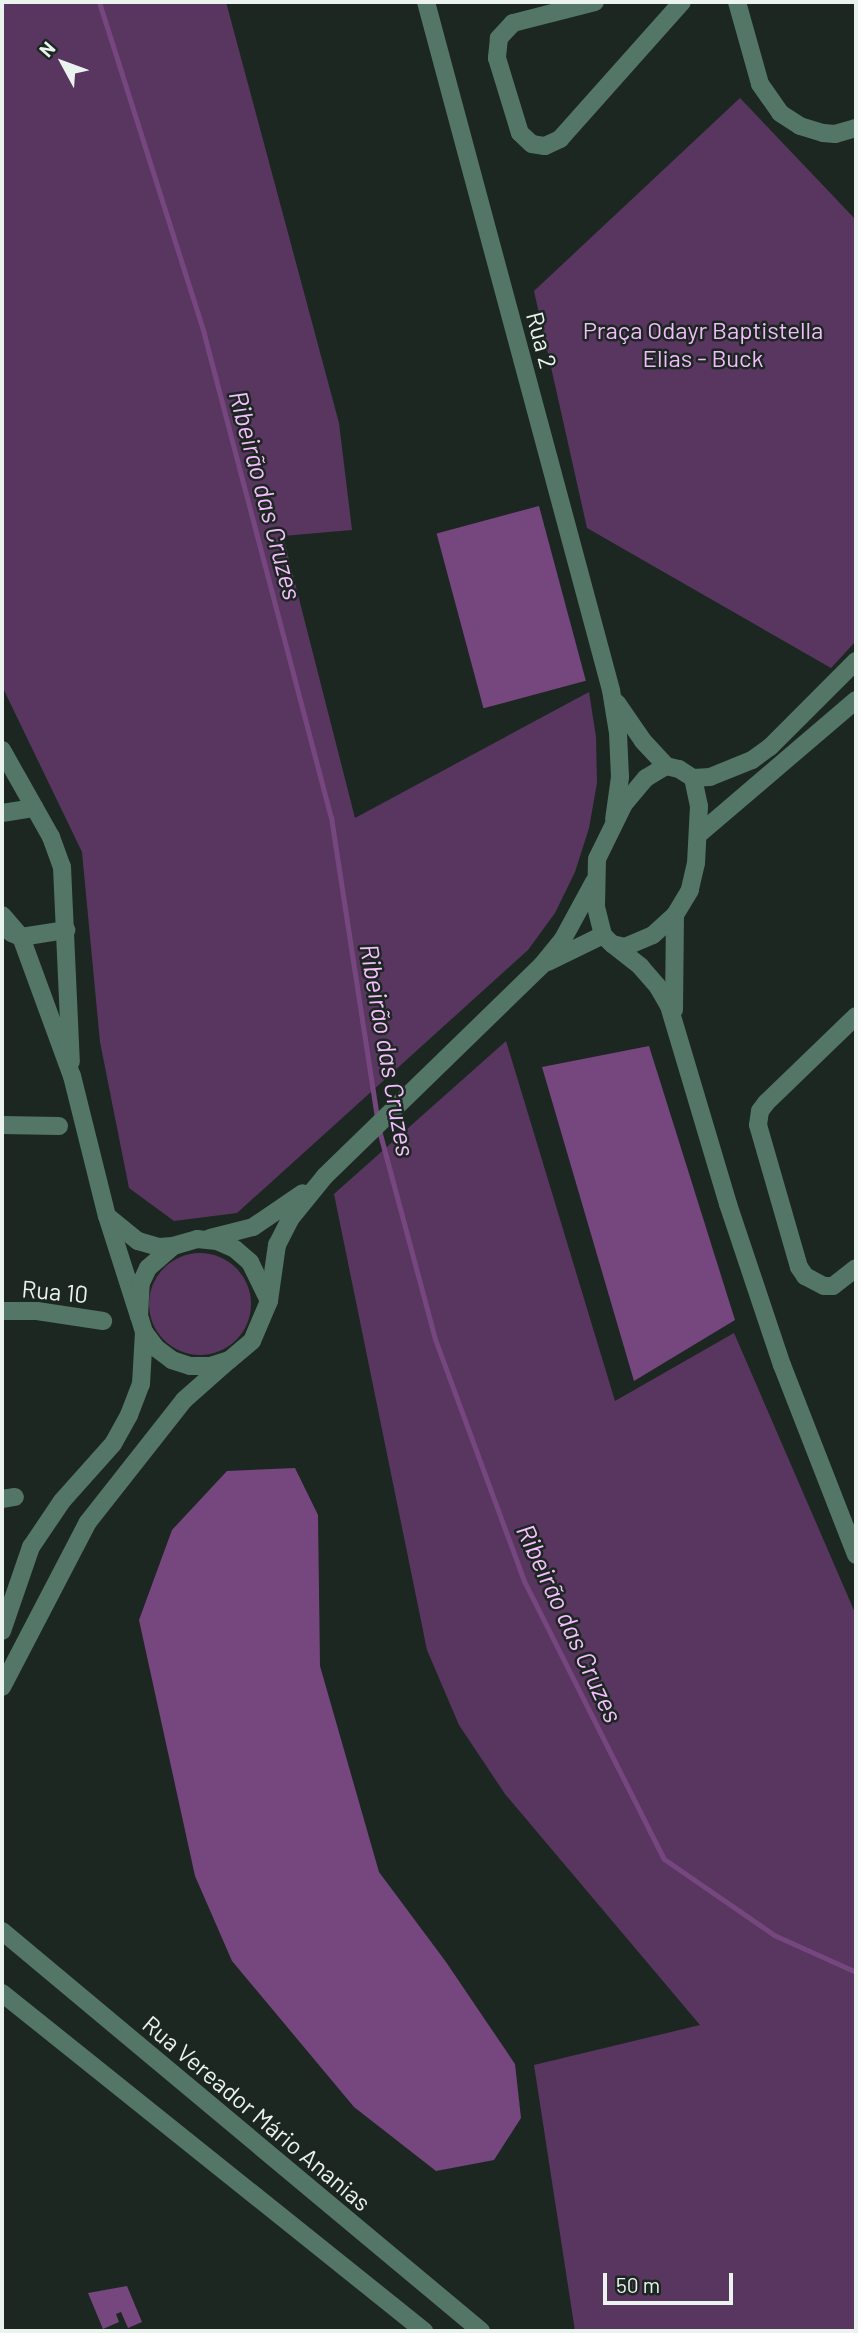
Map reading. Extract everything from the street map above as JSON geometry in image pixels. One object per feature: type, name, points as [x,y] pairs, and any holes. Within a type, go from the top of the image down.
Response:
[{"type":"street","name":"Rua 2","points":[[426,2],[611,690],[618,733],[620,777],[614,820]]},
{"type":"street","points":[[595,2],[513,23],[499,38],[496,58],[520,133],[536,145],[549,145],[560,139],[682,2]]},
{"type":"street","points":[[737,2],[760,83],[772,104],[789,121],[823,133],[835,134],[856,128]]},
{"type":"street","points":[[2,1687],[88,1522],[184,1400],[252,1341],[269,1301],[277,1245],[290,1219],[325,1176],[542,965],[563,939],[594,882],[597,859],[614,820],[646,778],[666,766],[679,769],[692,778],[710,777],[732,770],[761,753],[856,661]]},
{"type":"street","name":"Rua 2","points":[[611,690],[625,717],[666,766]]},
{"type":"street","points":[[698,835],[856,699]]},
{"type":"street","points":[[2,750],[51,837],[62,867],[72,1076]]},
{"type":"street","points":[[542,965],[608,939],[625,947],[640,942],[659,931],[675,915],[690,890],[698,835],[699,806],[692,778]]},
{"type":"street","points":[[2,813],[35,808]]},
{"type":"street","points":[[594,882],[608,939],[640,966],[658,987],[669,1006],[782,1365],[856,1555]]},
{"type":"street","points":[[2,915],[21,937],[72,1076],[107,1216],[141,1324],[156,1348],[181,1363],[210,1366],[229,1360]]},
{"type":"street","points":[[675,915],[673,986],[676,1035]]},
{"type":"street","points":[[2,930],[21,937],[66,930]]},
{"type":"street","points":[[856,1016],[766,1103],[759,1115],[758,1125],[799,1266],[805,1276],[827,1286],[839,1284],[856,1268]]},
{"type":"street","points":[[2,1125],[59,1126]]},
{"type":"street","points":[[107,1216],[138,1241],[159,1247],[173,1246],[197,1239],[239,1233],[253,1227],[325,1176]]},
{"type":"street","points":[[197,1239],[217,1241],[235,1249],[250,1262],[269,1301]]},
{"type":"street","points":[[2,1632],[31,1547],[62,1501],[113,1444],[129,1415],[141,1384],[141,1283],[159,1255],[173,1246]]},
{"type":"street","name":"Rua 10","points":[[2,1311],[37,1311],[103,1321]]},
{"type":"street","name":"Rua Vereador Mário Ananias","points":[[2,1931],[481,2331]]},
{"type":"street","points":[[2,1993],[424,2331]]},
{"type":"green space","points":[[2,2],[226,2],[339,423],[352,530],[283,536],[355,818],[589,692],[596,737],[597,783],[589,828],[575,872],[555,913],[528,950],[237,1213],[174,1221],[129,1188],[100,1042],[82,852],[2,686]]},
{"type":"green space","name":"Praça Odayr Baptistella Elias - Buck","points":[[740,98],[856,220],[856,641],[831,668],[587,528],[534,291]]},
{"type":"green space","points":[[506,1041],[615,1401],[734,1333],[856,1615],[856,2331],[575,2331],[534,2065],[700,2025],[505,1794],[459,1725],[427,1650],[334,1194]]},
{"type":"green space","points":[[200,1253],[229,1261],[243,1275],[251,1304],[243,1333],[229,1347],[200,1355],[171,1347],[157,1333],[149,1304],[157,1275],[171,1261]]},
{"type":"shaded area","points":[[539,506],[586,681],[483,708],[437,533]]},
{"type":"shaded area","points":[[649,1046],[735,1320],[634,1381],[542,1067]]},
{"type":"shaded area","points":[[295,1468],[318,1515],[320,1666],[379,1872],[446,1962],[515,2064],[521,2118],[494,2160],[436,2171],[354,2107],[232,1961],[195,1876],[139,1620],[172,1530],[227,1471]]},
{"type":"shaded area","points":[[127,2286],[142,2322],[128,2328],[121,2312],[116,2314],[119,2322],[103,2329],[88,2293]]},
{"type":"waterway","name":"Ribeirão das Cruzes","points":[[99,2],[204,334],[331,817],[377,1117]]},
{"type":"waterway","name":"Ribeirão das Cruzes","points":[[379,1130],[435,1339],[524,1581],[664,1859],[774,1935],[856,1972]]}]
